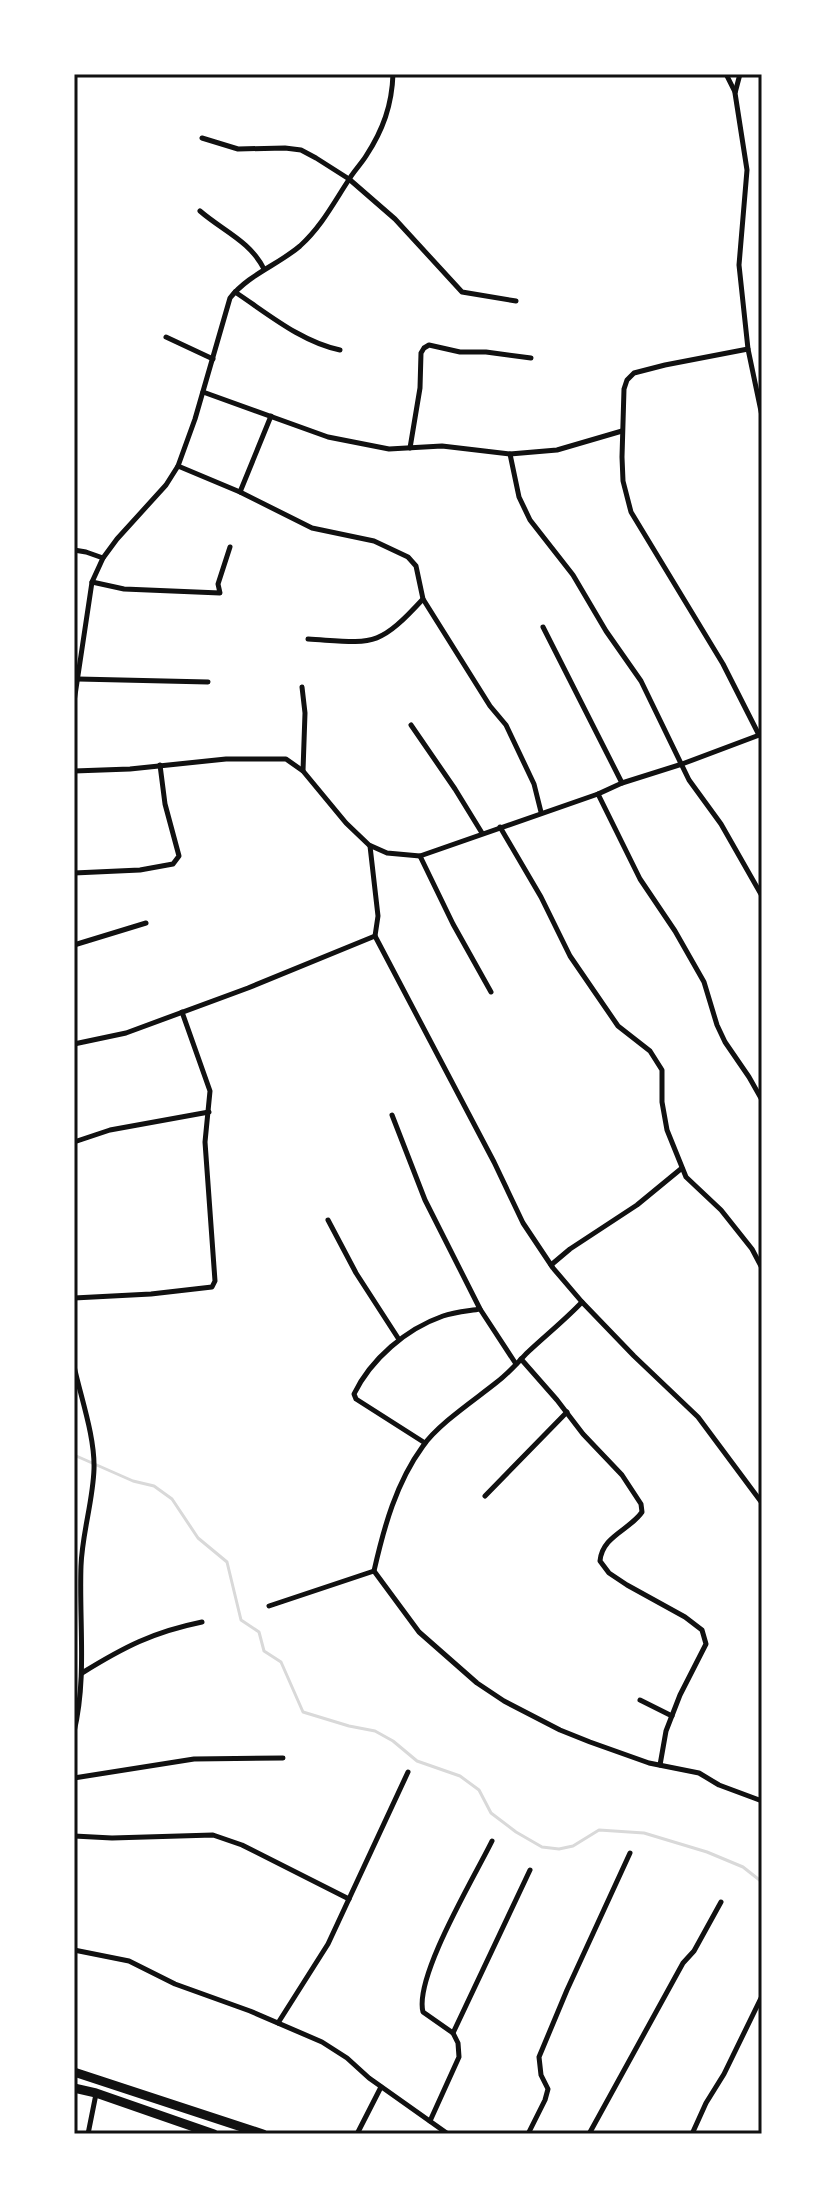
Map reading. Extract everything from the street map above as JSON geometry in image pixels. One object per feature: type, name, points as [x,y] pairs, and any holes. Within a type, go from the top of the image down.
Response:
[{"type":"highway","points":[[74,2072],[263,2134]]},
{"type":"highway","points":[[74,2088],[214,2134]]},
{"type":"street","points":[[74,702],[92,582],[103,558],[117,539],[166,485],[178,466],[230,298],[240,285],[301,245],[330,212],[365,158],[387,116],[393,74]]},
{"type":"street","points":[[726,74],[735,93],[747,170],[739,265],[748,349],[762,416]]},
{"type":"street","points":[[735,93],[740,74]]},
{"type":"street","points":[[202,138],[238,149],[301,150],[349,179],[395,219],[462,292],[516,301]]},
{"type":"street","points":[[200,211],[249,246],[264,269]]},
{"type":"street","points":[[235,292],[300,335],[340,350]]},
{"type":"street","points":[[166,337],[213,359]]},
{"type":"street","points":[[410,448],[424,348],[429,345],[460,352],[531,358]]},
{"type":"street","points":[[74,771],[226,759],[286,759],[303,771],[346,823],[369,845],[387,853],[420,856],[760,734],[723,664],[631,512],[623,481],[622,431],[627,380],[634,373],[665,365],[748,349]]},
{"type":"street","points":[[754,377],[762,375]]},
{"type":"street","points":[[203,392],[328,437],[389,449],[442,446],[510,454],[557,450],[622,431]]},
{"type":"street","points":[[240,492],[271,416]]},
{"type":"street","points":[[510,454],[519,497],[530,520],[573,575],[606,631],[641,681],[689,780],[721,824],[762,896]]},
{"type":"street","points":[[178,466],[240,492],[312,528],[374,541],[408,557],[416,566],[423,599],[490,706],[506,725],[534,784],[541,812]]},
{"type":"street","points":[[92,582],[124,589],[220,593],[218,584],[230,547]]},
{"type":"street","points":[[74,550],[103,558]]},
{"type":"street","points":[[308,639],[372,641],[400,624],[423,599]]},
{"type":"street","points":[[543,627],[622,783]]},
{"type":"street","points":[[78,679],[208,682]]},
{"type":"street","points":[[302,687],[305,713],[303,771]]},
{"type":"street","points":[[411,725],[482,833]]},
{"type":"street","points":[[74,873],[140,870],[173,864],[179,856],[165,804],[160,765]]},
{"type":"street","points":[[598,794],[640,879],[704,982],[725,1042],[762,1100]]},
{"type":"street","points":[[500,827],[541,897],[570,956],[618,1026],[650,1051],[662,1070],[662,1102],[667,1130],[686,1177],[721,1210],[752,1249],[762,1268]]},
{"type":"street","points":[[369,845],[378,916],[375,936],[523,1223],[551,1265],[582,1302],[698,1417],[762,1503]]},
{"type":"street","points":[[420,856],[491,992]]},
{"type":"street","points":[[74,945],[146,923]]},
{"type":"street","points":[[74,1044],[126,1033],[375,936]]},
{"type":"street","points":[[74,1298],[212,1287],[215,1281],[206,1153],[210,1091],[182,1012]]},
{"type":"street","points":[[74,1142],[110,1130],[209,1112]]},
{"type":"street","points":[[392,1115],[425,1200],[480,1309],[518,1362],[622,1475],[641,1504],[642,1512],[637,1520],[615,1535],[600,1552],[600,1561],[609,1573],[702,1630],[706,1644],[666,1731],[660,1765]]},
{"type":"street","points":[[551,1265],[637,1205],[682,1168]]},
{"type":"street","points":[[328,1220],[356,1273],[398,1338]]},
{"type":"street","points":[[582,1302],[501,1379],[425,1443],[402,1479],[383,1531],[374,1571],[419,1632],[477,1683],[504,1701],[560,1730],[649,1763],[699,1773],[719,1785],[762,1801]]},
{"type":"street","points":[[425,1443],[356,1399],[354,1394],[372,1367],[398,1338],[443,1316],[480,1309]]},
{"type":"street","points":[[74,1366],[94,1454],[81,1565],[81,1674],[79,1713],[74,1732]]},
{"type":"street","points":[[485,1496],[567,1412]]},
{"type":"street","points":[[269,1606],[374,1571]]},
{"type":"street","points":[[81,1674],[131,1643],[171,1628],[202,1622]]},
{"type":"street","points":[[640,1700],[672,1716]]},
{"type":"street","points":[[74,1778],[194,1759],[283,1758]]},
{"type":"street","points":[[278,2023],[328,1944],[408,1772]]},
{"type":"street","points":[[74,1836],[213,1835],[242,1845],[349,1899]]},
{"type":"street","points":[[430,2121],[459,2057],[458,2043],[453,2033],[423,2012],[420,2003],[422,1990],[442,1939],[492,1841]]},
{"type":"street","points":[[528,2134],[548,2089],[541,2075],[539,2057],[630,1853]]},
{"type":"street","points":[[453,2033],[530,1870]]},
{"type":"street","points":[[589,2134],[683,1963],[694,1951],[721,1902]]},
{"type":"street","points":[[74,1950],[129,1961],[175,1984],[322,2042],[448,2134]]},
{"type":"street","points":[[692,2134],[762,1996]]},
{"type":"street","points":[[357,2134],[381,2087]]},
{"type":"street","points":[[88,2134],[96,2093]]},
{"type":"waterway","points":[[74,1455],[133,1481],[154,1486],[172,1499],[198,1538],[227,1562],[241,1620],[259,1632],[264,1651],[281,1662],[303,1712],[375,1731],[417,1761],[460,1776],[479,1790],[491,1813],[542,1847],[559,1849],[573,1846],[599,1830],[644,1833],[707,1852],[743,1867],[762,1882]]}]
